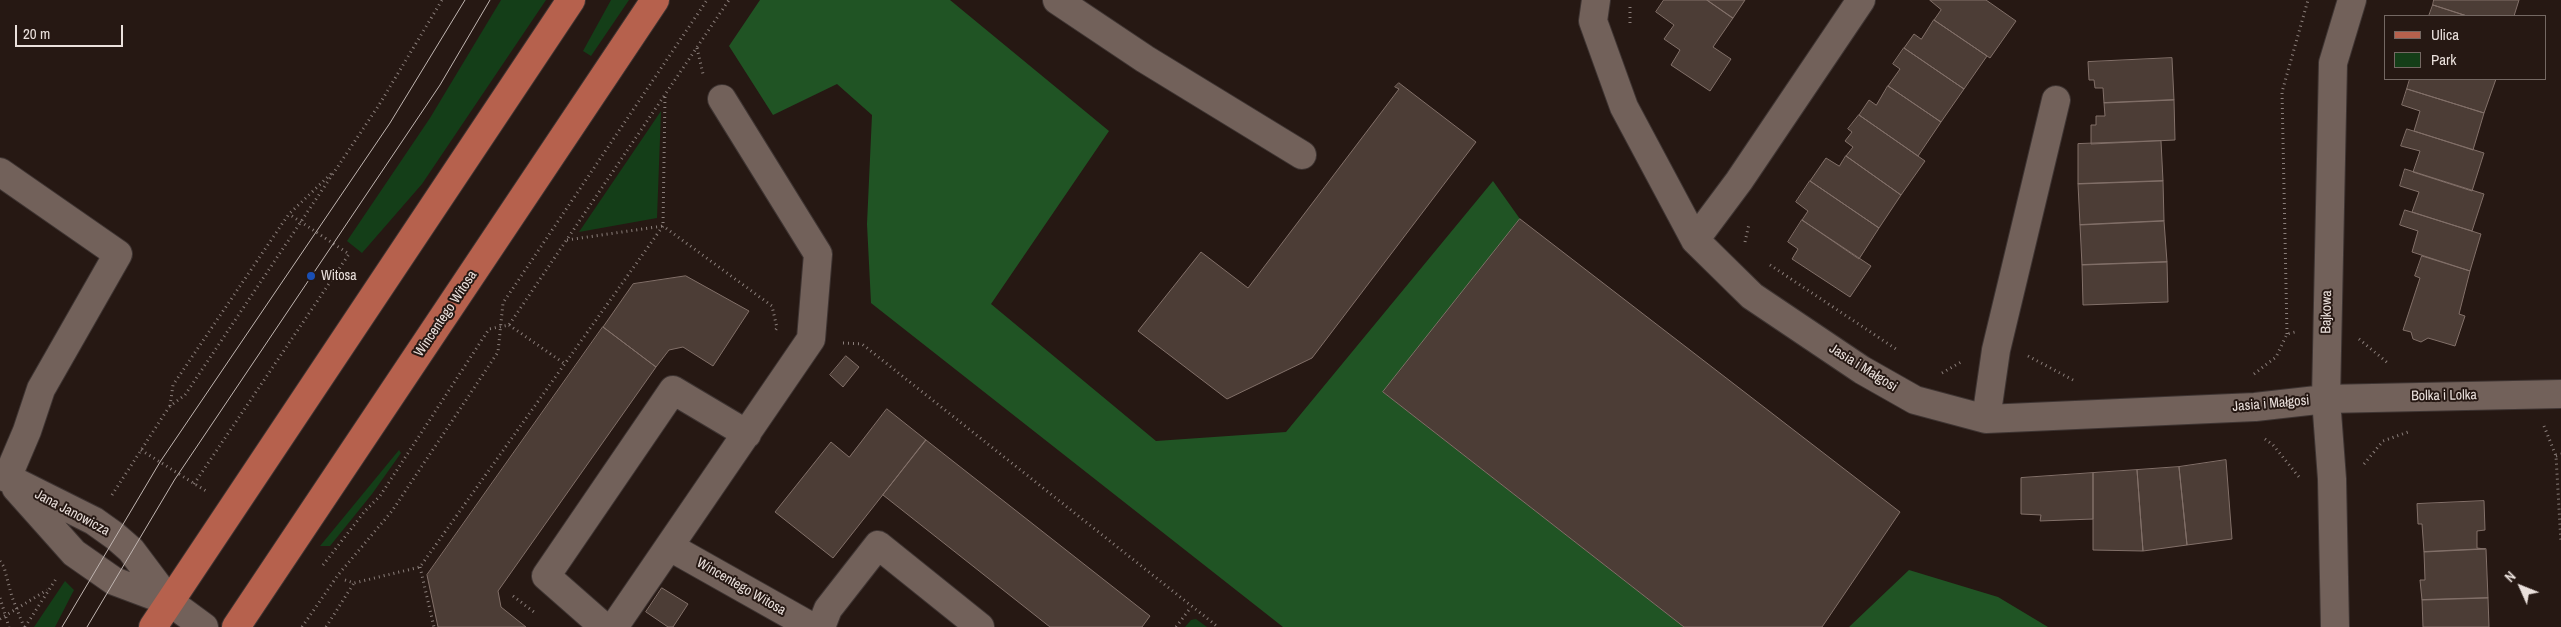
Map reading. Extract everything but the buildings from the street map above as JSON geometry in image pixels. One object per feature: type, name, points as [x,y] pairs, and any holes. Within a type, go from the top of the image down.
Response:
[{"type":"main road","points":[[153,627],[571,0]]},
{"type":"main road","name":"Wincentego Witosa","points":[[236,627],[655,0]]},
{"type":"street","points":[[1057,0],[1145,59],[1302,155]]},
{"type":"street","name":"Jasia i Małgosi","points":[[1596,0],[1593,21],[1624,108],[1695,240],[1752,296],[1862,370],[1915,400],[1986,419],[2255,407],[2326,400]]},
{"type":"street","points":[[1695,240],[1739,181],[1861,0]]},
{"type":"street","name":"Bajkowa","points":[[2335,627],[2332,479],[2326,400],[2333,63],[2352,0]]},
{"type":"street","points":[[614,627],[811,339],[818,254],[722,99]]},
{"type":"street","points":[[1986,419],[1996,350],[2056,100]]},
{"type":"street","points":[[0,172],[118,254],[40,390],[4,476]]},
{"type":"street","points":[[604,627],[546,576],[673,390],[747,434]]},
{"type":"street","name":"Bolka i Lolka","points":[[2326,400],[2561,394]]},
{"type":"street","name":"Jana Janowicza","points":[[4,476],[74,553],[114,581],[170,602]]},
{"type":"street","name":"Jana Janowicza","points":[[4,476],[94,521],[115,536],[131,550],[170,602]]},
{"type":"street","points":[[820,627],[828,609],[878,545],[980,627]]},
{"type":"street","name":"Wincentego Witosa","points":[[670,547],[812,627]]},
{"type":"street","points":[[170,602],[204,627]]},
{"type":"path","points":[[109,499],[169,407],[185,395],[302,222],[379,105],[442,0]]},
{"type":"path","points":[[302,627],[338,575],[392,511],[498,352],[503,303],[707,0]]},
{"type":"path","points":[[323,565],[365,511],[380,496],[489,329],[509,325],[729,0]]},
{"type":"path","points":[[2244,374],[2254,374],[2276,358],[2287,334],[2282,92],[2308,0]]},
{"type":"path","points":[[345,580],[354,583],[420,567],[663,226],[665,94]]},
{"type":"path","points":[[169,407],[173,385],[289,214],[337,168]]},
{"type":"path","points":[[194,484],[349,254],[289,214]]},
{"type":"path","points":[[1750,218],[1745,243],[1752,248]]},
{"type":"path","points":[[566,240],[663,226],[772,306],[776,328],[772,336]]},
{"type":"path","points":[[1765,260],[1896,349]]},
{"type":"path","points":[[509,325],[565,364]]},
{"type":"path","points":[[2287,334],[2301,330]]},
{"type":"path","points":[[2356,336],[2392,367]]},
{"type":"path","points":[[834,343],[862,344],[1218,627]]},
{"type":"path","points":[[2020,350],[2069,380],[2079,380]]},
{"type":"path","points":[[1940,374],[1968,358]]},
{"type":"path","points":[[2254,374],[2254,381]]},
{"type":"path","points":[[2361,471],[2362,466],[2382,441],[2413,430]]},
{"type":"path","points":[[2258,434],[2273,445],[2301,479]]},
{"type":"path","points":[[141,450],[209,493]]},
{"type":"path","points":[[2561,454],[2556,456],[2561,543]]},
{"type":"path","points":[[0,561],[4,567],[24,627]]},
{"type":"path","points":[[420,567],[434,627]]},
{"type":"path","points":[[24,627],[60,572]]},
{"type":"path","points":[[326,627],[354,583]]},
{"type":"path","points":[[0,619],[50,589]]},
{"type":"path","points":[[0,598],[9,627]]},
{"type":"path","points":[[1176,627],[1191,607]]},
{"type":"green space","points":[[501,0],[546,0],[422,184],[362,253],[347,241],[430,118]]},
{"type":"green space","points":[[611,0],[629,0],[591,56],[583,51]]},
{"type":"green space","points":[[760,0],[950,0],[1109,131],[991,304],[1156,441],[1286,432],[1493,181],[1520,219],[1383,392],[1684,627],[1283,627],[871,303],[867,224],[872,115],[837,84],[773,115],[729,46]]},
{"type":"green space","points":[[661,111],[657,218],[579,232]]},
{"type":"green space","points":[[399,450],[401,453],[372,494],[330,546],[320,546]]},
{"type":"green space","points":[[1909,570],[1998,597],[2048,627],[1849,627]]},
{"type":"green space","points":[[65,581],[74,590],[55,627],[34,627]]},
{"type":"green space","points":[[1196,619],[1207,627],[1185,627],[1191,620]]},
{"type":"tram line","points":[[62,627],[160,462],[390,123],[465,0]]},
{"type":"tram line","points":[[87,627],[175,479],[440,85],[490,0]]},
{"type":"place","name":"Witosa","points":[[311,276]]}]
